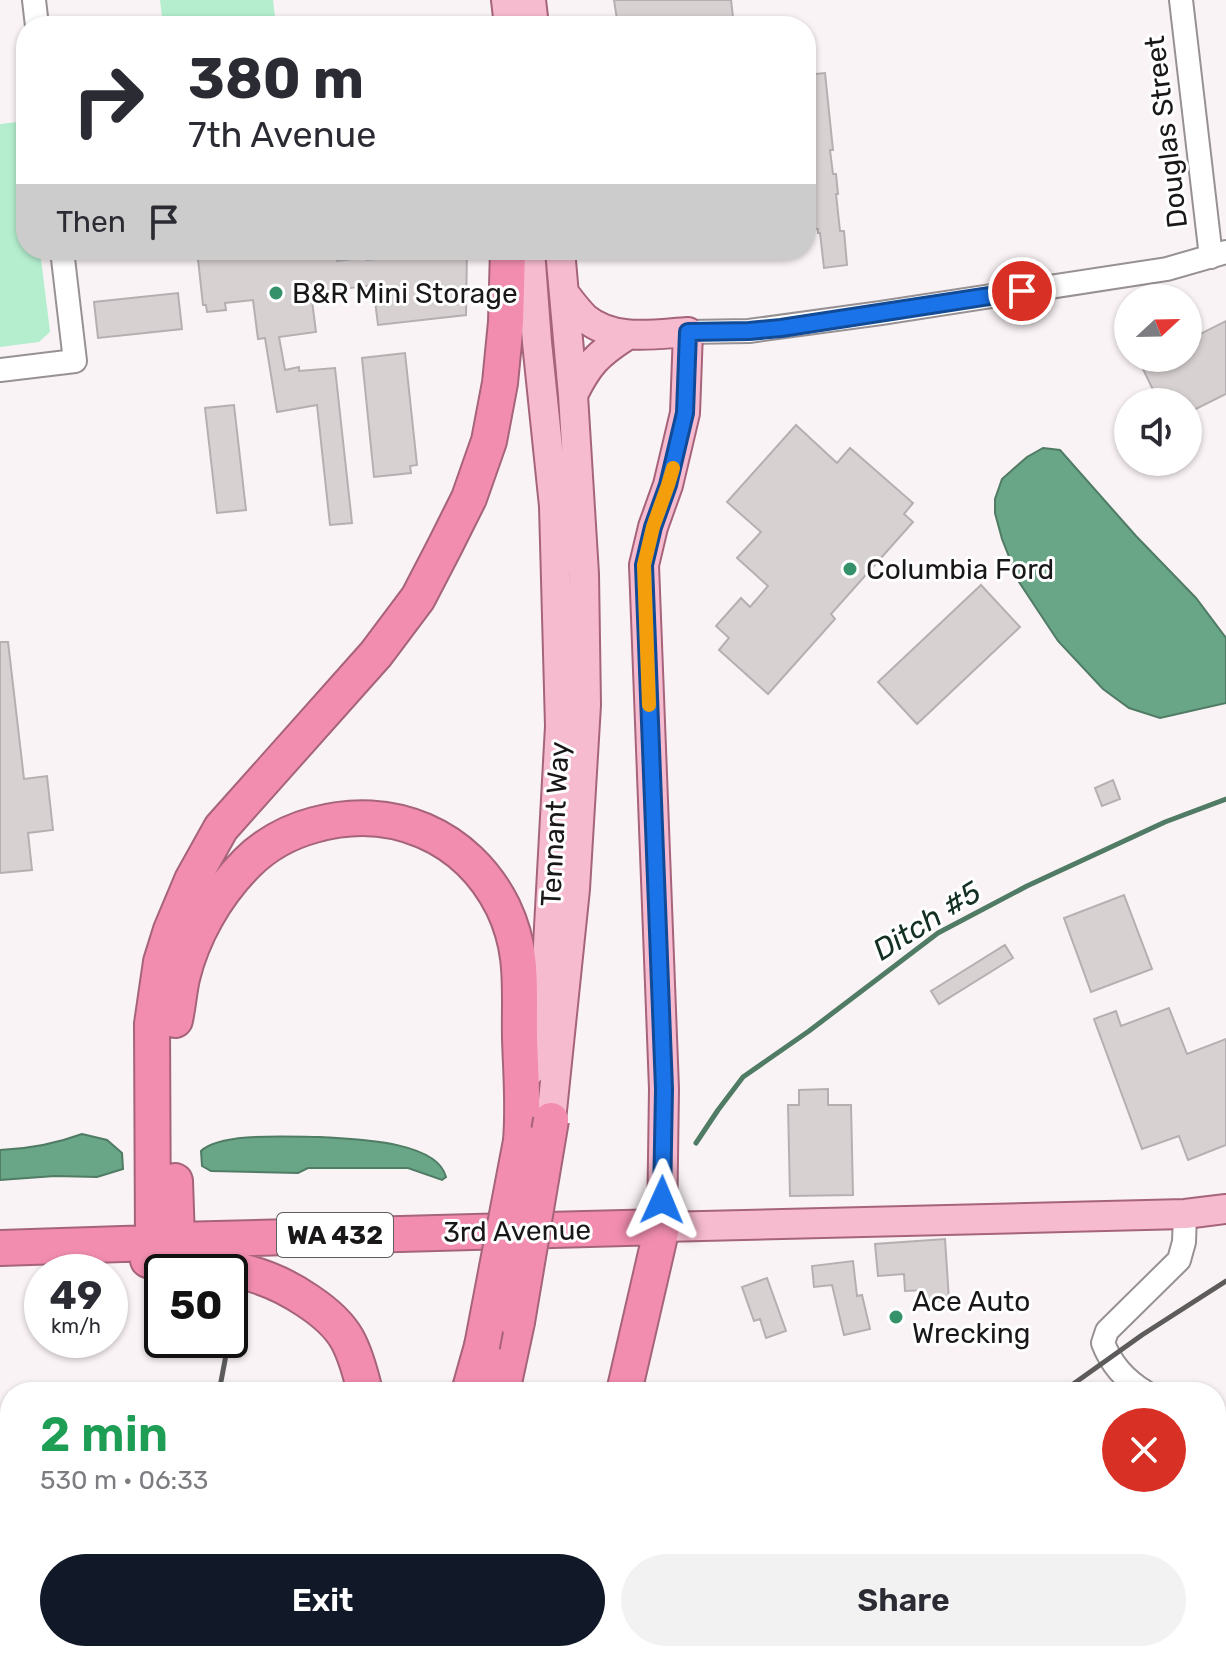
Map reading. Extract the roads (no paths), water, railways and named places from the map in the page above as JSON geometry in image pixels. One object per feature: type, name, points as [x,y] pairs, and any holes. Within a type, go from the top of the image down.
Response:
[{"type":"highway","points":[[165,1242],[152,1024],[161,962],[171,930],[192,880],[221,828],[385,643],[418,598],[469,498],[489,441],[500,383],[508,260]]},
{"type":"highway","points":[[165,1242],[175,1023],[182,977],[195,941],[216,899],[246,863],[271,842],[297,830],[350,818],[397,821],[440,838],[478,870],[503,907],[519,958],[520,1037],[532,1124]]},
{"type":"highway","name":"Tennant Way","points":[[504,1382],[517,1322],[532,1124]]},
{"type":"highway","name":"Tennant Way","points":[[472,1382],[532,1124]]},
{"type":"highway","points":[[626,1382],[662,1227]]},
{"type":"highway","name":"3rd Avenue","points":[[4,1248],[662,1227]]},
{"type":"highway","points":[[4,1248],[217,1265],[256,1274],[291,1289],[326,1313],[347,1339],[362,1382]]},
{"type":"main road","name":"Tennant Way","points":[[531,260],[554,506],[560,726],[546,982],[532,1124]]},
{"type":"main road","name":"Tennant Way","points":[[532,1124],[575,889],[586,705],[584,574],[561,260]]},
{"type":"main road","points":[[565,294],[584,317],[601,328],[626,336],[688,332],[685,413],[644,565],[664,1089],[662,1227]]},
{"type":"main road","points":[[573,395],[584,372],[602,352],[626,336]]},
{"type":"main road","name":"3rd Avenue","points":[[662,1227],[1185,1214],[1226,1209]]},
{"type":"street","name":"Douglas Street","points":[[1181,0],[1219,255]]},
{"type":"street","points":[[688,332],[781,328],[1167,269],[1219,255]]},
{"type":"street","points":[[0,370],[75,361],[63,260]]},
{"type":"street","points":[[1130,1382],[1109,1358],[1103,1343],[1107,1331],[1179,1260],[1184,1242],[1185,1214]]},
{"type":"waterway","name":"Ditch #5","points":[[696,1143],[743,1077],[938,933],[1027,886],[1165,822],[1226,799]]},
{"type":"railway","points":[[1076,1382],[1226,1281]]},
{"type":"railway","points":[[221,1382],[225,1358]]},
{"type":"place","name":"B&R Mini Storage","points":[[276,293]]},
{"type":"place","name":"Columbia Ford","points":[[850,569]]},
{"type":"place","name":"Ace Auto Wrecking","points":[[896,1317]]}]
